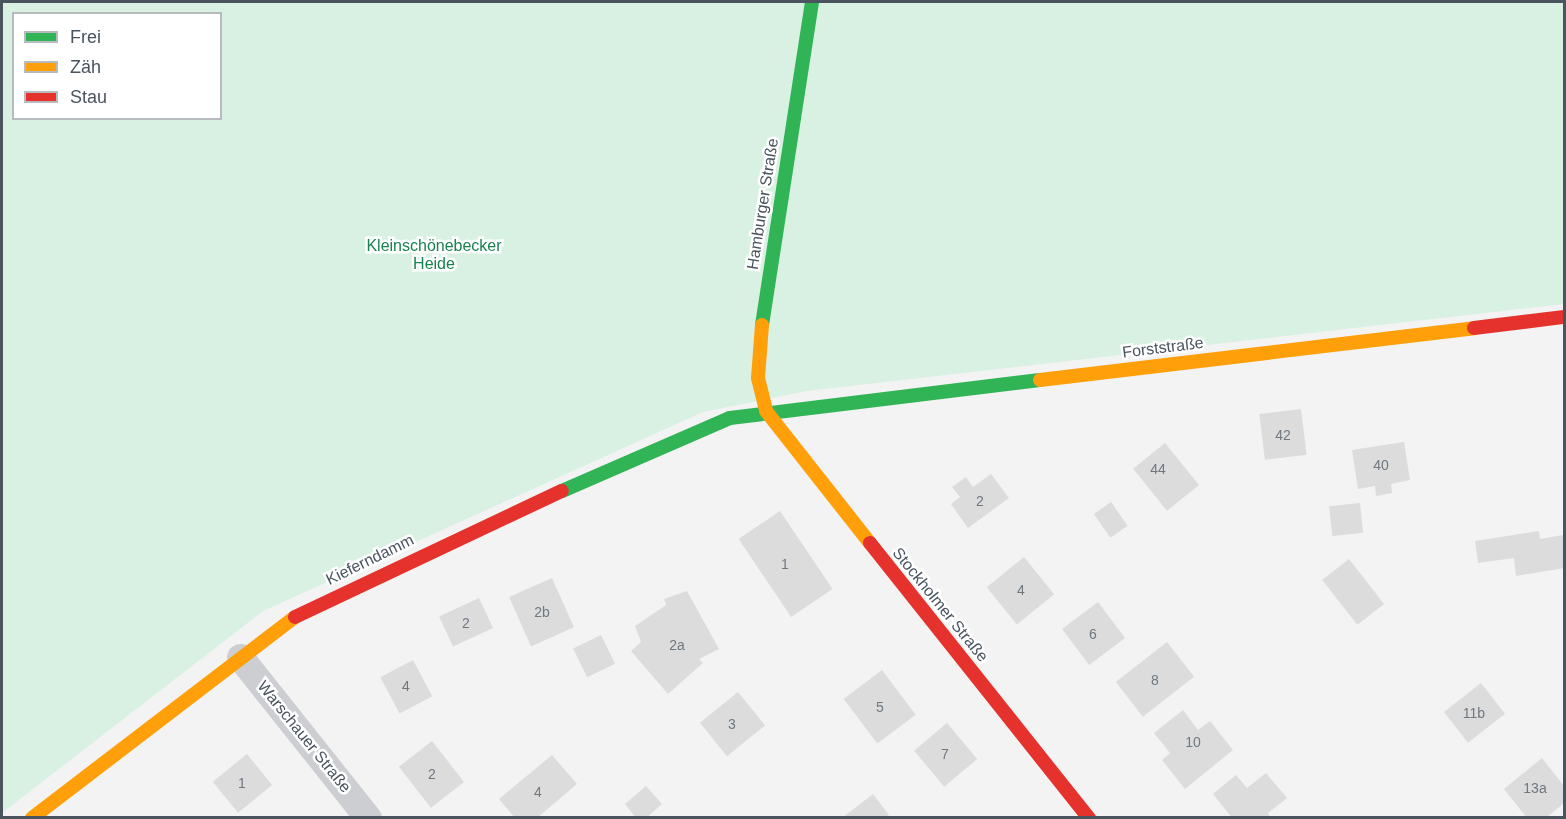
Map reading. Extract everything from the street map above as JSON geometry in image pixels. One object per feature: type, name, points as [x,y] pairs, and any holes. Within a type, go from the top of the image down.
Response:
[{"type":"street","name":"Hamburger Straße","points":[[766,411],[758,378],[764,301],[813,2]]},
{"type":"street","name":"Forststraße","points":[[766,411],[1564,317]]},
{"type":"street","name":"Kieferndamm","points":[[32,818],[240,657],[307,610],[471,530],[730,418],[766,411]]},
{"type":"street","name":"Stockholmer Straße","points":[[766,411],[1089,818]]},
{"type":"street","name":"Warschauer Straße","points":[[240,657],[368,818]]},
{"type":"green space","name":"Kleinschönebecker Heide","points":[[2,2],[1564,2],[1564,304],[807,391],[703,412],[263,611],[2,813]]},
{"type":"building","points":[[1301,409],[1307,455],[1265,460],[1259,414]]},
{"type":"building","points":[[1404,442],[1410,480],[1391,484],[1392,493],[1376,496],[1375,486],[1358,489],[1352,450]]},
{"type":"building","points":[[1165,443],[1199,485],[1167,511],[1133,469]]},
{"type":"building","points":[[991,474],[1009,498],[968,528],[951,504],[960,497],[952,487],[966,477],[973,487]]},
{"type":"building","points":[[1111,502],[1128,526],[1110,538],[1094,514]]},
{"type":"building","points":[[1360,503],[1363,533],[1332,536],[1329,506]]},
{"type":"building","points":[[780,511],[833,589],[791,617],[739,539]]},
{"type":"building","points":[[1539,531],[1540,539],[1563,535],[1564,568],[1516,576],[1514,558],[1478,563],[1475,541]]},
{"type":"building","points":[[1024,557],[1054,594],[1017,625],[987,587]]},
{"type":"building","points":[[1349,559],[1384,604],[1357,625],[1322,580]]},
{"type":"building","points":[[552,578],[574,627],[531,646],[509,597]]},
{"type":"building","points":[[687,591],[719,649],[699,659],[703,663],[668,694],[631,651],[641,642],[635,626],[666,605],[664,599]]},
{"type":"building","points":[[479,598],[493,628],[453,647],[439,617]]},
{"type":"building","points":[[1098,602],[1125,638],[1089,665],[1062,629]]},
{"type":"building","points":[[601,635],[615,664],[587,677],[573,649]]},
{"type":"building","points":[[1167,642],[1194,677],[1143,717],[1116,682]]},
{"type":"building","points":[[413,660],[432,696],[400,714],[380,677]]},
{"type":"building","points":[[882,670],[916,715],[877,744],[844,699]]},
{"type":"building","points":[[1481,683],[1505,714],[1468,743],[1444,712]]},
{"type":"building","points":[[738,692],[765,725],[727,756],[700,723]]},
{"type":"building","points":[[1183,710],[1198,730],[1210,721],[1233,750],[1185,789],[1162,760],[1170,753],[1154,733]]},
{"type":"building","points":[[947,723],[977,759],[944,787],[914,751]]},
{"type":"building","points":[[432,741],[464,782],[431,808],[399,767]]},
{"type":"building","points":[[247,754],[272,785],[238,813],[213,782]]},
{"type":"building","points":[[552,755],[577,784],[537,818],[515,818],[499,799]]},
{"type":"building","points":[[1542,758],[1564,786],[1564,803],[1546,818],[1527,818],[1504,789]]},
{"type":"building","points":[[1266,773],[1287,798],[1268,813],[1271,818],[1232,818],[1213,794],[1236,775],[1247,788]]},
{"type":"building","points":[[646,786],[662,804],[646,818],[636,818],[625,804]]},
{"type":"building","points":[[873,794],[889,815],[885,818],[842,818]]},
{"type":"traffic: fast","points":[[762,325],[812,2]]},
{"type":"traffic: fast","points":[[562,491],[730,418],[1040,380]]},
{"type":"traffic: slow","points":[[762,325],[758,378],[766,411],[870,543]]},
{"type":"traffic: slow","points":[[1040,380],[1474,328]]},
{"type":"traffic: slow","points":[[32,818],[295,617]]},
{"type":"traffic: jam","points":[[1474,328],[1564,317]]},
{"type":"traffic: jam","points":[[295,617],[562,491]]},
{"type":"traffic: jam","points":[[870,543],[1089,818]]}]
